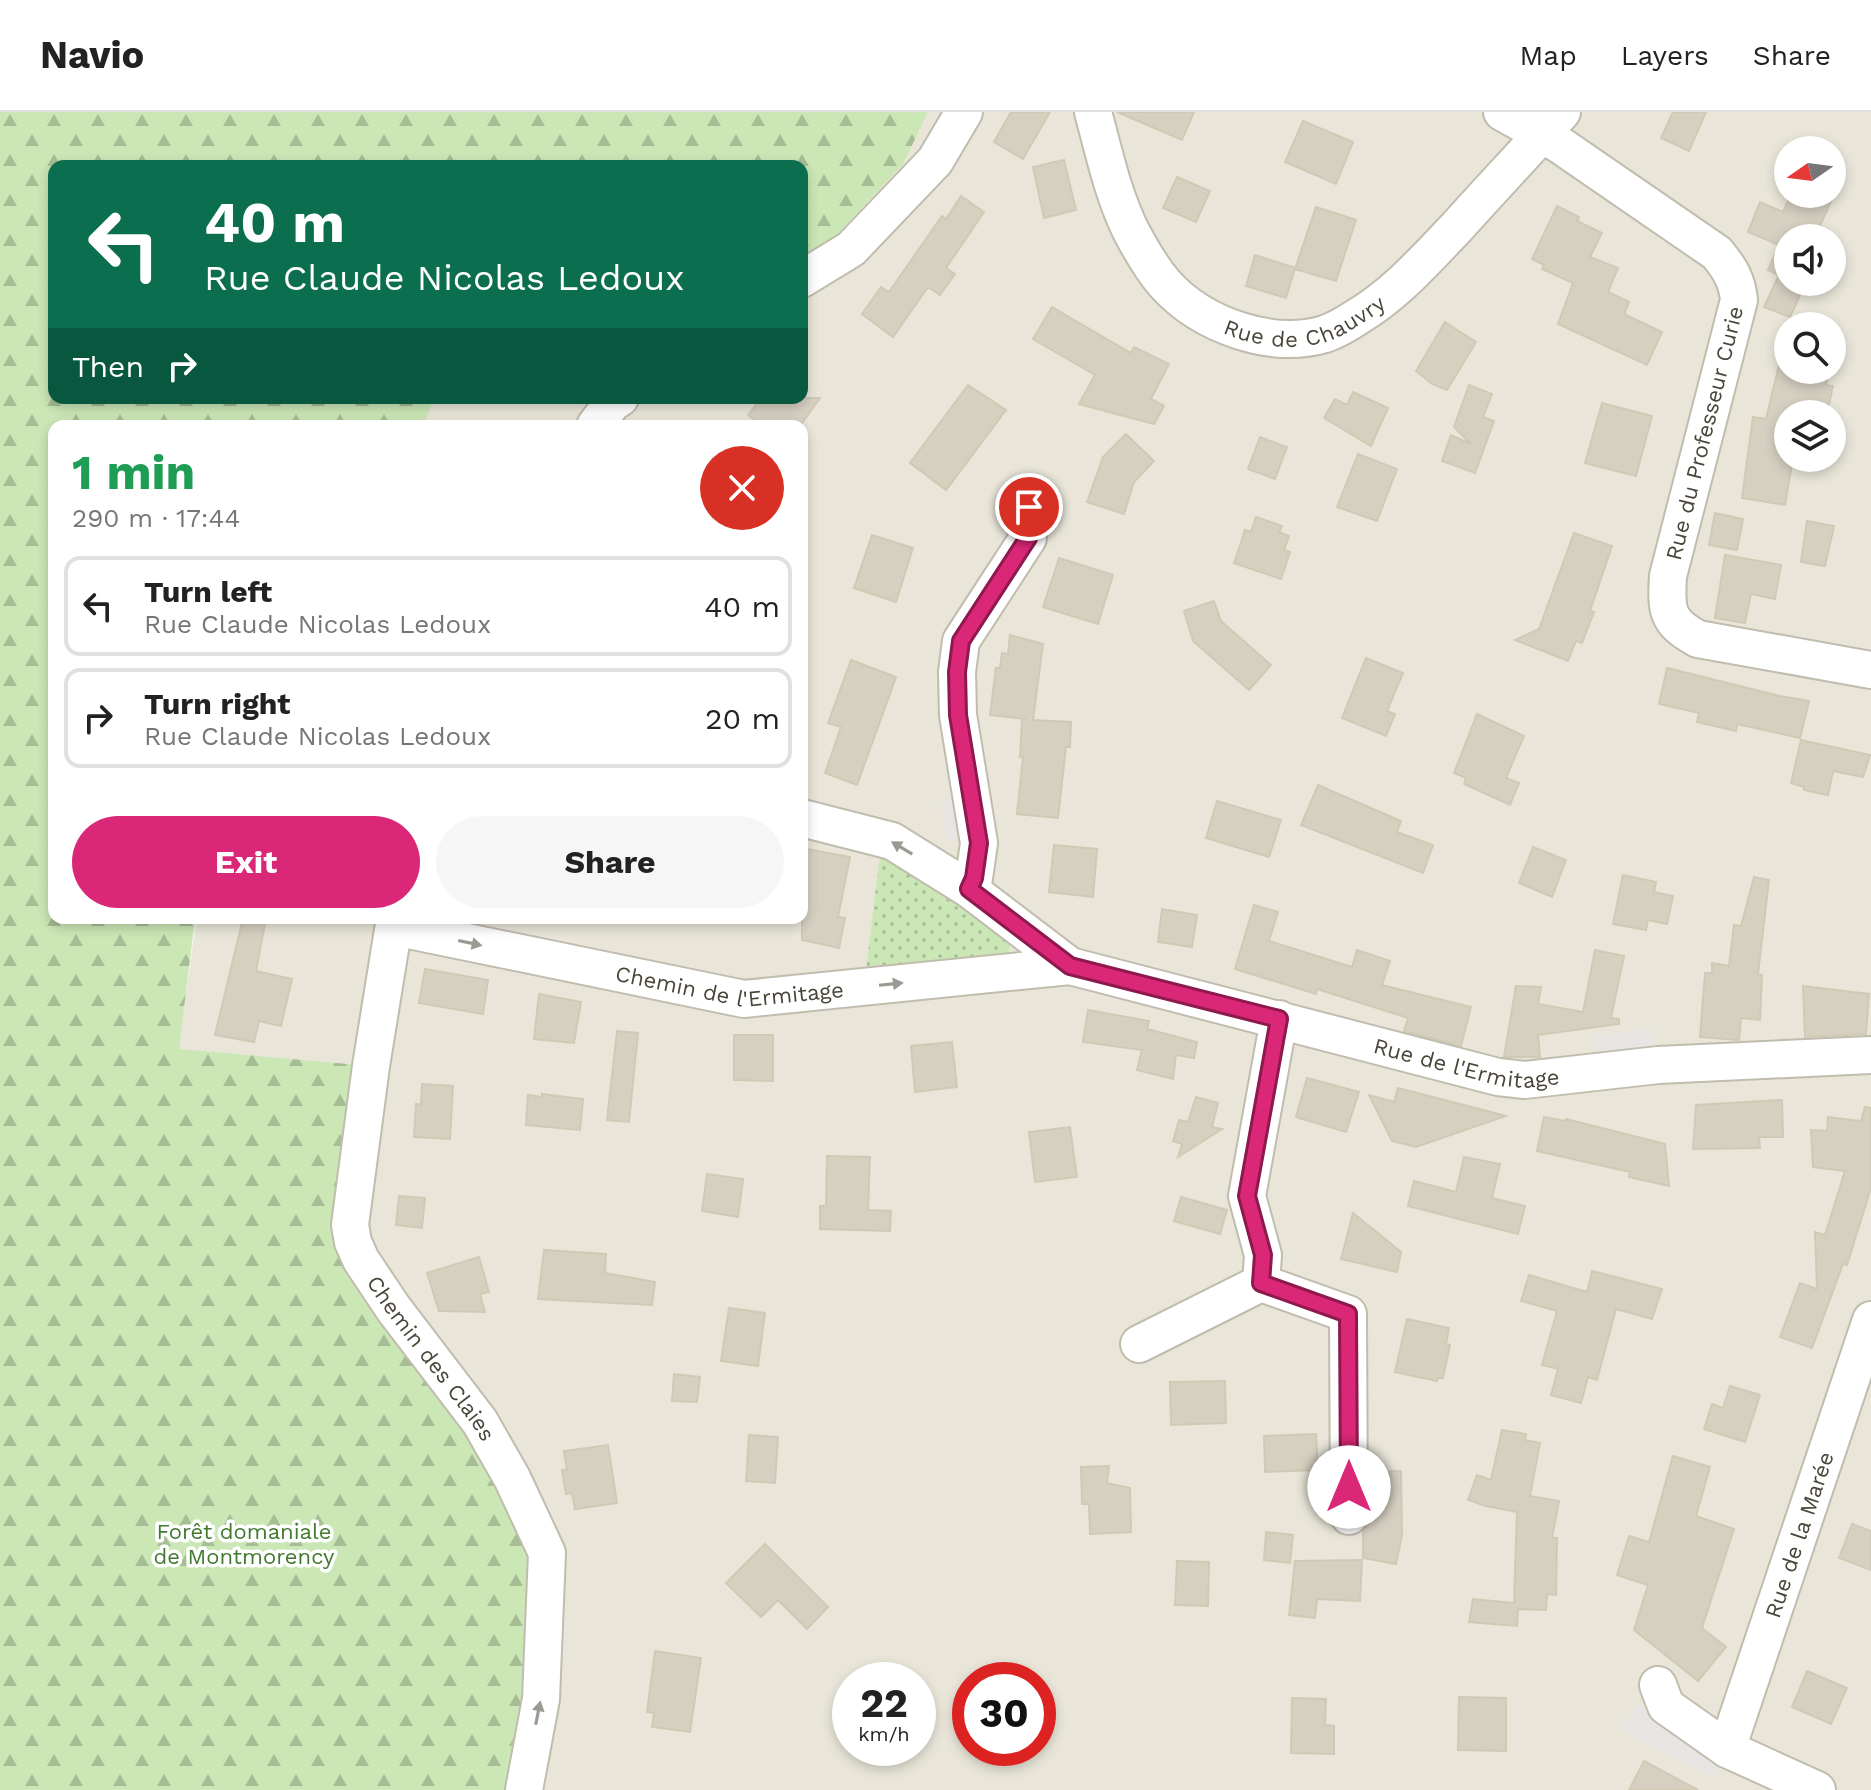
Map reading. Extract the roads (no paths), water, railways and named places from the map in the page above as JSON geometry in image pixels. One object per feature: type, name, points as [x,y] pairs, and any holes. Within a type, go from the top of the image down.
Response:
[{"type":"street","points":[[808,275],[851,249],[935,161],[964,112]]},
{"type":"street","name":"Rue de Chauvry","points":[[1093,112],[1106,162],[1131,231],[1164,282],[1201,312],[1233,328],[1262,337],[1295,338],[1326,333],[1360,316],[1423,263],[1552,123]]},
{"type":"street","name":"Rue du Professeur Curie","points":[[1502,112],[1552,123],[1717,253],[1733,273],[1739,300],[1668,576],[1667,605],[1673,620],[1681,630],[1698,639],[1871,670]]},
{"type":"street","points":[[969,889],[974,878],[979,843],[958,715],[957,672],[961,641],[1028,538],[1029,507]]},
{"type":"street","points":[[808,820],[892,841],[969,889],[1070,966]]},
{"type":"street","name":"Chemin des Claies","points":[[394,924],[352,1210],[353,1242],[393,1308],[480,1422],[512,1478],[547,1553],[541,1699],[524,1790]]},
{"type":"street","name":"Chemin de l'Ermitage","points":[[399,924],[744,999],[1070,966]]},
{"type":"street","points":[[1015,971],[1022,929]]},
{"type":"street","name":"Rue de l'Ermitage","points":[[1070,966],[1498,1077],[1525,1080],[1658,1065],[1871,1055]]},
{"type":"street","points":[[1261,1283],[1263,1255],[1247,1196],[1279,1019]]},
{"type":"street","points":[[1139,1344],[1261,1283],[1348,1314],[1349,1516]]},
{"type":"street","name":"Rue de la Marée","points":[[1727,1749],[1871,1320]]},
{"type":"street","points":[[1658,1685],[1666,1706],[1727,1749],[1817,1790]]},
{"type":"park label","name":"Forêt domaniale de Montmorency","points":[[244,1544]]}]
